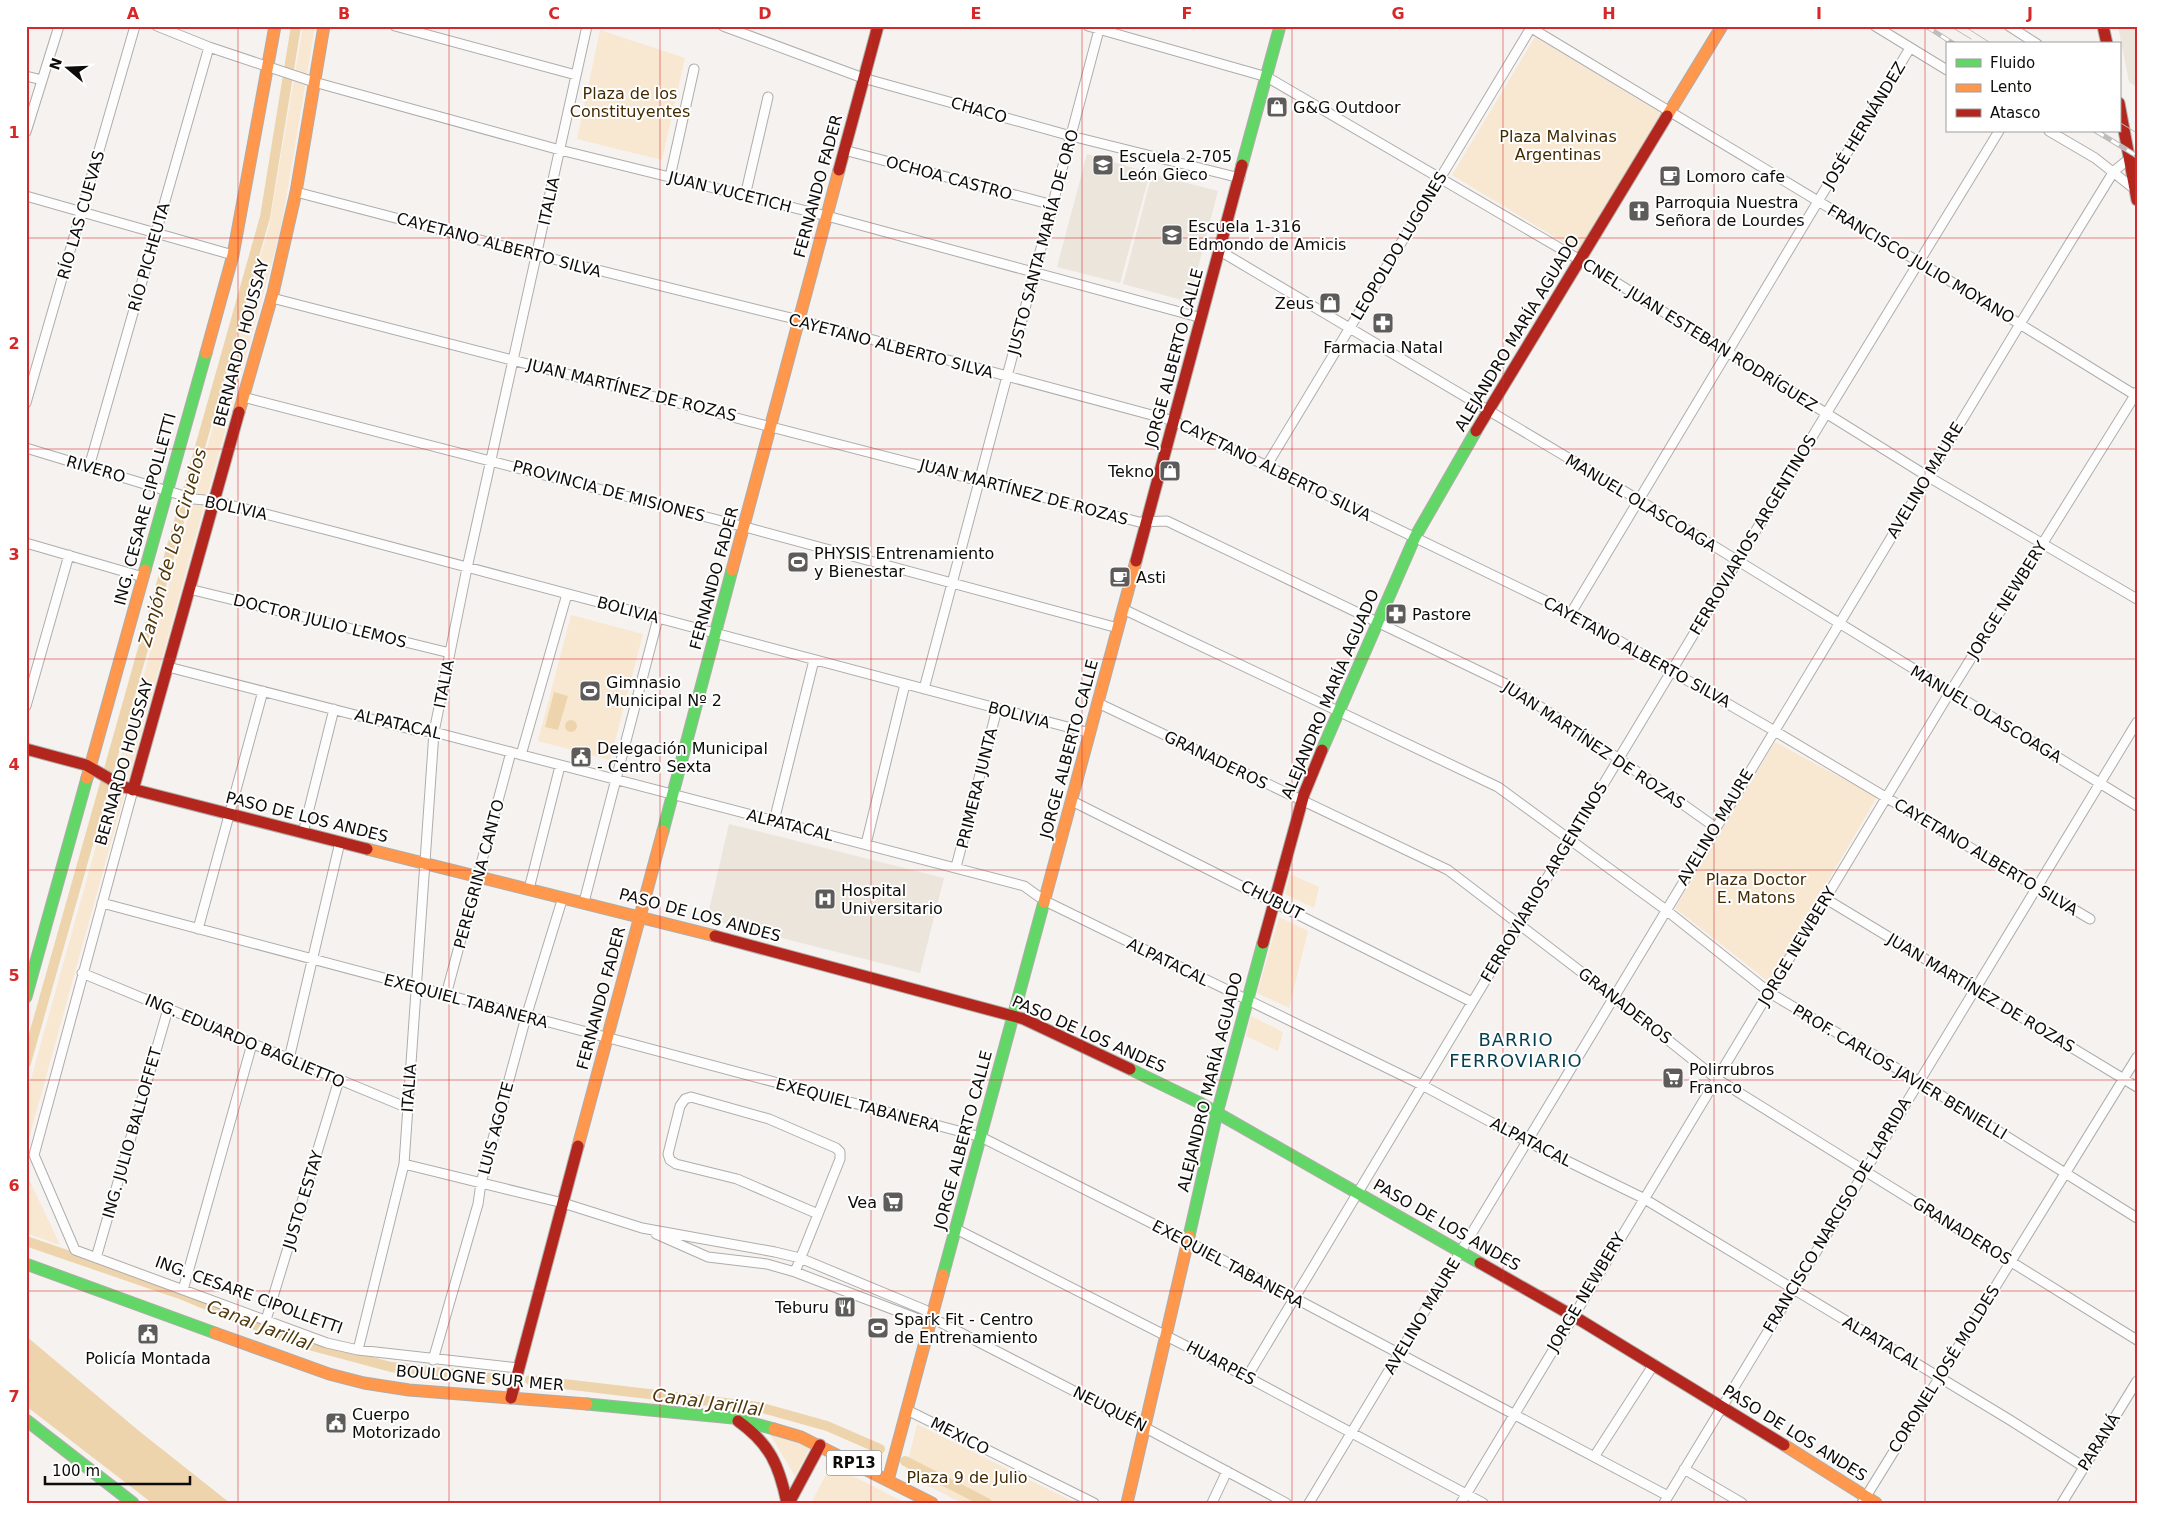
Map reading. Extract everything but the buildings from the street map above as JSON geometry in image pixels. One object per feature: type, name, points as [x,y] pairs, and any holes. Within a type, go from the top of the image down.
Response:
[{"type":"street","points":[[26,132],[59,26]]},
{"type":"street","name":"RÍO LAS CUEVAS","points":[[26,404],[135,26]]},
{"type":"street","name":"JUAN VUCETICH","points":[[157,26],[209,47],[314,82],[560,150],[827,216],[1202,318]]},
{"type":"street","name":"ING. CESARE CIPOLLETTI","points":[[26,997],[30,970],[93,768],[166,489],[233,255],[282,72],[275,26]]},
{"type":"street","name":"BERNARDO HOUSSAY","points":[[34,1155],[82,973],[272,298],[296,192],[324,26]]},
{"type":"street","points":[[395,26],[576,75]]},
{"type":"street","name":"ITALIA","points":[[358,1350],[404,1164],[434,732],[512,360],[587,26]]},
{"type":"street","name":"CHACO","points":[[723,26],[863,78],[1071,136],[1240,178]]},
{"type":"street","name":"FERNANDO FADER","points":[[511,1398],[878,26]]},
{"type":"street","name":"CNEL. JUAN ESTEBAN RODRÍGUEZ","points":[[1088,26],[1267,77],[1580,260],[1927,476],[2137,599]]},
{"type":"street","name":"JORGE ALBERTO CALLE","points":[[888,1480],[1280,26]]},
{"type":"street","name":"ALEJANDRO MARÍA AGUADO","points":[[1127,1503],[1217,1113],[1302,802],[1338,711],[1415,537],[1488,411],[1722,26]]},
{"type":"street","points":[[1874,26],[1946,69]]},
{"type":"street","points":[[2009,26],[2035,42]]},
{"type":"street","points":[[2104,26],[2107,42]]},
{"type":"street","name":"FRANCISCO JULIO MOYANO","points":[[1530,27],[2136,393]]},
{"type":"street","name":"LEOPOLDO LUGONES","points":[[1267,465],[1530,27]]},
{"type":"street","name":"JUSTO SANTA MARÍA DE ORO","points":[[924,689],[1100,28]]},
{"type":"street","name":"RÍO PICHEUTA","points":[[88,468],[209,47]]},
{"type":"street","name":"JOSÉ HERNÁNDEZ","points":[[1571,613],[1910,48]]},
{"type":"street","points":[[670,177],[694,69]]},
{"type":"street","points":[[26,76],[42,80]]},
{"type":"street","points":[[745,196],[768,97]]},
{"type":"street","points":[[2120,108],[2136,194]]},
{"type":"street","name":"FERROVIARIOS ARGENTINOS","points":[[1247,1377],[1826,414],[1998,132]]},
{"type":"street","points":[[2051,132],[2114,171],[2136,194]]},
{"type":"street","name":"OCHOA CASTRO","points":[[844,150],[1053,205]]},
{"type":"street","name":"AVELINO MAURE","points":[[1310,1503],[1927,476],[2114,171],[2130,158]]},
{"type":"street","name":"CAYETANO ALBERTO SILVA","points":[[296,192],[536,255],[799,320],[1174,422],[1267,465],[1571,613],[1672,670],[2090,919]]},
{"type":"street","points":[[26,196],[233,255]]},
{"type":"street","name":"MANUEL OLASCOAGA","points":[[1220,251],[1639,500],[2137,806]]},
{"type":"street","name":"JUAN MARTÍNEZ DE ROZAS","points":[[272,298],[1147,522],[1167,521],[1506,684],[1619,759],[1715,827]]},
{"type":"street","name":"JORGE NEWBERY","points":[[1460,1503],[1643,1198],[1770,993],[1950,692],[2136,393]]},
{"type":"street","name":"PROVINCIA DE MISIONES","points":[[243,397],[745,527],[1118,628]]},
{"type":"street","name":"RIVERO","points":[[26,448],[88,468],[166,489]]},
{"type":"street","name":"BOLIVIA","points":[[166,489],[194,499],[215,501],[1090,733]]},
{"type":"street","points":[[26,543],[143,577]]},
{"type":"street","points":[[26,706],[69,555]]},
{"type":"street","name":"DOCTOR JULIO LEMOS","points":[[189,589],[450,653]]},
{"type":"street","points":[[521,755],[567,594]]},
{"type":"street","name":"PROF. CARLOS JAVIER BENIELLI","points":[[1123,609],[1487,781],[1666,910],[1770,993],[1918,1081],[2137,1218]]},
{"type":"street","points":[[584,902],[658,618]]},
{"type":"street","points":[[774,821],[814,660]]},
{"type":"street","name":"ALPATACAL","points":[[168,667],[414,730],[434,732],[1024,886],[1044,901],[1422,1085],[1526,1141],[1643,1198],[2084,1467]]},
{"type":"street","points":[[866,844],[905,684]]},
{"type":"street","points":[[198,929],[263,691]]},
{"type":"street","name":"GRANADEROS","points":[[1098,703],[1302,802],[1448,870],[1518,926],[1614,997],[1718,1078],[2137,1340]]},
{"type":"street","name":"PRIMERA JUNTA","points":[[956,867],[997,708]]},
{"type":"street","points":[[303,833],[334,709]]},
{"type":"street","name":"FRANCISCO NARCISO DE LAPRIDA","points":[[1666,1500],[1974,988],[2137,722]]},
{"type":"street","points":[[26,749],[93,768]]},
{"type":"street","name":"PEREGRINA CANTO","points":[[446,995],[511,752]]},
{"type":"street","points":[[529,889],[560,766]]},
{"type":"street","name":"PASO DE LOS ANDES","points":[[93,768],[117,785],[133,790],[639,916],[1014,1016],[1198,1102],[1572,1315],[1722,1405],[1864,1500],[1876,1503]]},
{"type":"street","name":"CHUBUT","points":[[1072,801],[1472,1002]]},
{"type":"street","points":[[289,1059],[340,842]]},
{"type":"street","name":"LUIS AGOTE","points":[[433,1360],[478,1204],[481,1183],[526,1017],[563,897]]},
{"type":"street","name":"JUAN MARTÍNEZ DE ROZAS","points":[[1826,899],[2137,1087]]},
{"type":"street","name":"EXEQUIEL TABANERA","points":[[102,902],[416,988],[981,1137],[1187,1241],[1594,1457],[1666,1500]]},
{"type":"street","name":"ING. EDUARDO BAGLIETTO","points":[[82,973],[408,1108]]},
{"type":"street","name":"ING. JULIO BALLOFFET","points":[[96,1258],[168,1009]]},
{"type":"street","points":[[184,1290],[252,1044]]},
{"type":"street","name":"CORONEL JOSÉ MOLDES","points":[[1864,1500],[2137,1057]]},
{"type":"street","name":"JUSTO ESTAY","points":[[266,1320],[340,1080]]},
{"type":"street","points":[[795,1272],[840,1159],[840,1152],[836,1148],[754,1114],[691,1097],[685,1099],[680,1106],[668,1154],[670,1160],[676,1164],[737,1179],[818,1214]]},
{"type":"street","name":"ING. CESARE CIPOLLETTI","points":[[34,1155],[75,1250],[327,1343],[358,1350],[433,1360],[518,1368]]},
{"type":"street","points":[[404,1164],[563,1203],[642,1228],[708,1257],[767,1264],[837,1286],[921,1320],[932,1318]]},
{"type":"street","points":[[642,1228],[800,1258],[925,1310],[932,1318]]},
{"type":"street","name":"HUARPES","points":[[956,1229],[1165,1334],[1483,1503]]},
{"type":"street","name":"BOULOGNE SUR MER","points":[[26,1264],[336,1376],[409,1390],[734,1418],[801,1437],[932,1503]]},
{"type":"street","points":[[837,1286],[842,1275]]},
{"type":"street","name":"NEUQUÉN","points":[[932,1318],[1144,1427],[1286,1503]]},
{"type":"street","points":[[1594,1457],[1654,1364]]},
{"type":"street","name":"PARANÁ","points":[[2062,1503],[2137,1382]]},
{"type":"street","name":"MEXICO","points":[[907,1410],[1094,1503]]},
{"type":"street","points":[[734,1418],[754,1432],[773,1454],[781,1475],[788,1503]]},
{"type":"street","points":[[26,1420],[133,1503]]},
{"type":"street","points":[[788,1503],[820,1446]]},
{"type":"street","points":[[1684,1469],[1742,1503]]},
{"type":"street","points":[[1212,1503],[1227,1471]]},
{"type":"shaded area","points":[[2118,26],[2137,26],[2137,87],[2129,82]]},
{"type":"shaded area","points":[[1087,154],[1150,173],[1120,283],[1057,267]]},
{"type":"shaded area","points":[[1152,174],[1218,191],[1189,302],[1123,284]]},
{"type":"shaded area","points":[[554,692],[568,696],[558,730],[545,727]]},
{"type":"shaded area","points":[[569,720],[573,720],[577,726],[573,732],[569,732],[565,728],[565,724]]},
{"type":"shaded area","name":"Hospital Universitario","points":[[729,824],[944,878],[920,973],[707,919]]},
{"type":"shaded area","points":[[26,1336],[139,1431],[230,1503],[152,1503],[26,1406]]},
{"type":"green space","points":[[303,26],[315,26],[281,229],[26,1149],[26,1097],[269,226]]},
{"type":"green space","name":"Plaza de los Constituyentes","points":[[600,30],[685,58],[662,160],[577,139]]},
{"type":"green space","name":"Plaza Malvinas Argentinas","points":[[1535,37],[1664,115],[1581,253],[1452,175]]},
{"type":"green space","name":"Gimnasio Municipal Nº 2","points":[[571,615],[643,634],[610,760],[538,741]]},
{"type":"green space","name":"Plaza Doctor E. Matons","points":[[1775,742],[1877,797],[1769,982],[1675,908]]},
{"type":"green space","points":[[1290,874],[1319,887],[1314,908],[1285,894]]},
{"type":"green space","points":[[1279,917],[1308,931],[1289,1008],[1257,993]]},
{"type":"green space","points":[[1251,1016],[1283,1032],[1278,1051],[1246,1036]]},
{"type":"green space","points":[[27,1175],[60,1245],[26,1233]]},
{"type":"green space","name":"Plaza 9 de Julio","points":[[917,1424],[1076,1503],[962,1503],[905,1474]]},
{"type":"green space","points":[[769,1433],[811,1446],[795,1476]]},
{"type":"green space","points":[[831,1465],[906,1503],[811,1503]]},
{"type":"waterway","name":"Zanjón de Los Ciruelos","points":[[26,1063],[265,217],[296,26]]},
{"type":"waterway","name":"Canal Jarillal","points":[[26,1241],[180,1294],[294,1341],[391,1367],[501,1379]]},
{"type":"waterway","name":"Canal Jarillal","points":[[530,1380],[759,1407],[827,1426],[880,1449]]},
{"type":"waterway","name":"Canal Jarillal","points":[[905,1461],[987,1503]]},
{"type":"tram line","points":[[1950,26],[1971,39]]},
{"type":"tram line","points":[[1964,26],[1989,42]]},
{"type":"tram line","points":[[2120,123],[2137,133]]},
{"type":"railway","points":[[1926,26],[1951,42]]},
{"type":"railway","points":[[2098,132],[2137,156]]},
{"type":"traffic: fast","points":[[1242,165],[1280,26]]},
{"type":"traffic: fast","points":[[145,570],[206,353]]},
{"type":"traffic: fast","points":[[1322,750],[1415,537],[1476,431]]},
{"type":"traffic: fast","points":[[663,831],[732,570]]},
{"type":"traffic: fast","points":[[26,997],[87,778]]},
{"type":"traffic: fast","points":[[943,1275],[1044,902]]},
{"type":"traffic: fast","points":[[1189,1236],[1217,1113],[1263,943]]},
{"type":"traffic: fast","points":[[1130,1069],[1198,1102],[1480,1263]]},
{"type":"traffic: fast","points":[[26,1264],[215,1333]]},
{"type":"traffic: fast","points":[[587,1404],[733,1418],[774,1429]]},
{"type":"traffic: fast","points":[[26,1420],[133,1503]]},
{"type":"traffic: slow","points":[[206,353],[233,255],[275,26]]},
{"type":"traffic: slow","points":[[239,412],[273,293],[296,192],[324,26]]},
{"type":"traffic: slow","points":[[1667,116],[1722,26]]},
{"type":"traffic: slow","points":[[732,570],[839,170]]},
{"type":"traffic: slow","points":[[1044,902],[1136,561]]},
{"type":"traffic: slow","points":[[87,778],[145,570]]},
{"type":"traffic: slow","points":[[578,1146],[663,831]]},
{"type":"traffic: slow","points":[[367,849],[715,936]]},
{"type":"traffic: slow","points":[[1127,1503],[1189,1236]]},
{"type":"traffic: slow","points":[[888,1480],[943,1275]]},
{"type":"traffic: slow","points":[[215,1333],[329,1374],[364,1383],[409,1390],[587,1404]]},
{"type":"traffic: slow","points":[[774,1429],[801,1437],[932,1503]]},
{"type":"traffic: slow","points":[[1784,1445],[1876,1503]]},
{"type":"traffic: jam","points":[[839,170],[878,26]]},
{"type":"traffic: jam","points":[[2103,26],[2107,42]]},
{"type":"traffic: jam","points":[[2120,108],[2137,200]]},
{"type":"traffic: jam","points":[[1476,431],[1667,116]]},
{"type":"traffic: jam","points":[[1136,561],[1242,165]]},
{"type":"traffic: jam","points":[[133,790],[239,412]]},
{"type":"traffic: jam","points":[[26,749],[86,765],[124,787],[367,849]]},
{"type":"traffic: jam","points":[[1263,943],[1304,794],[1322,750]]},
{"type":"traffic: jam","points":[[715,936],[1024,1019],[1130,1069]]},
{"type":"traffic: jam","points":[[511,1398],[578,1146]]},
{"type":"traffic: jam","points":[[1480,1263],[1580,1320],[1784,1445]]},
{"type":"traffic: jam","points":[[738,1421],[758,1438],[772,1456],[787,1503]]},
{"type":"traffic: jam","points":[[789,1503],[820,1445]]},
{"type":"place","name":"G&G Outdoor","points":[[1277,107]]},
{"type":"place","name":"Escuela 2-705 León Gieco","points":[[1103,165]]},
{"type":"place","name":"Lomoro cafe","points":[[1670,176]]},
{"type":"place","name":"Parroquia Nuestra Señora de Lourdes","points":[[1639,211]]},
{"type":"place","name":"Escuela 1-316 Edmondo de Amicis","points":[[1172,235]]},
{"type":"place","name":"Zeus","points":[[1330,303]]},
{"type":"place","name":"Farmacia Natal","points":[[1383,323]]},
{"type":"place","name":"Tekno","points":[[1170,471]]},
{"type":"place","name":"PHYSIS Entrenamiento y Bienestar","points":[[798,562]]},
{"type":"place","name":"Asti","points":[[1120,577]]},
{"type":"place","name":"Pastore","points":[[1396,614]]},
{"type":"place","name":"Gimnasio Municipal Nº 2","points":[[590,691]]},
{"type":"place","name":"Delegación Municipal - Centro Sexta","points":[[581,757]]},
{"type":"place","name":"Hospital Universitario","points":[[825,899]]},
{"type":"place","name":"Polirrubros Franco","points":[[1673,1078]]},
{"type":"place","name":"Vea","points":[[893,1202]]},
{"type":"place","name":"Teburu","points":[[845,1307]]},
{"type":"place","name":"Spark Fit - Centro de Entrenamiento","points":[[878,1328]]},
{"type":"place","name":"Policía Montada","points":[[148,1334]]},
{"type":"place","name":"Cuerpo Motorizado","points":[[336,1423]]},
{"type":"district","name":"BARRIO FERROVIARIO","points":[[1516,1049]]}]
